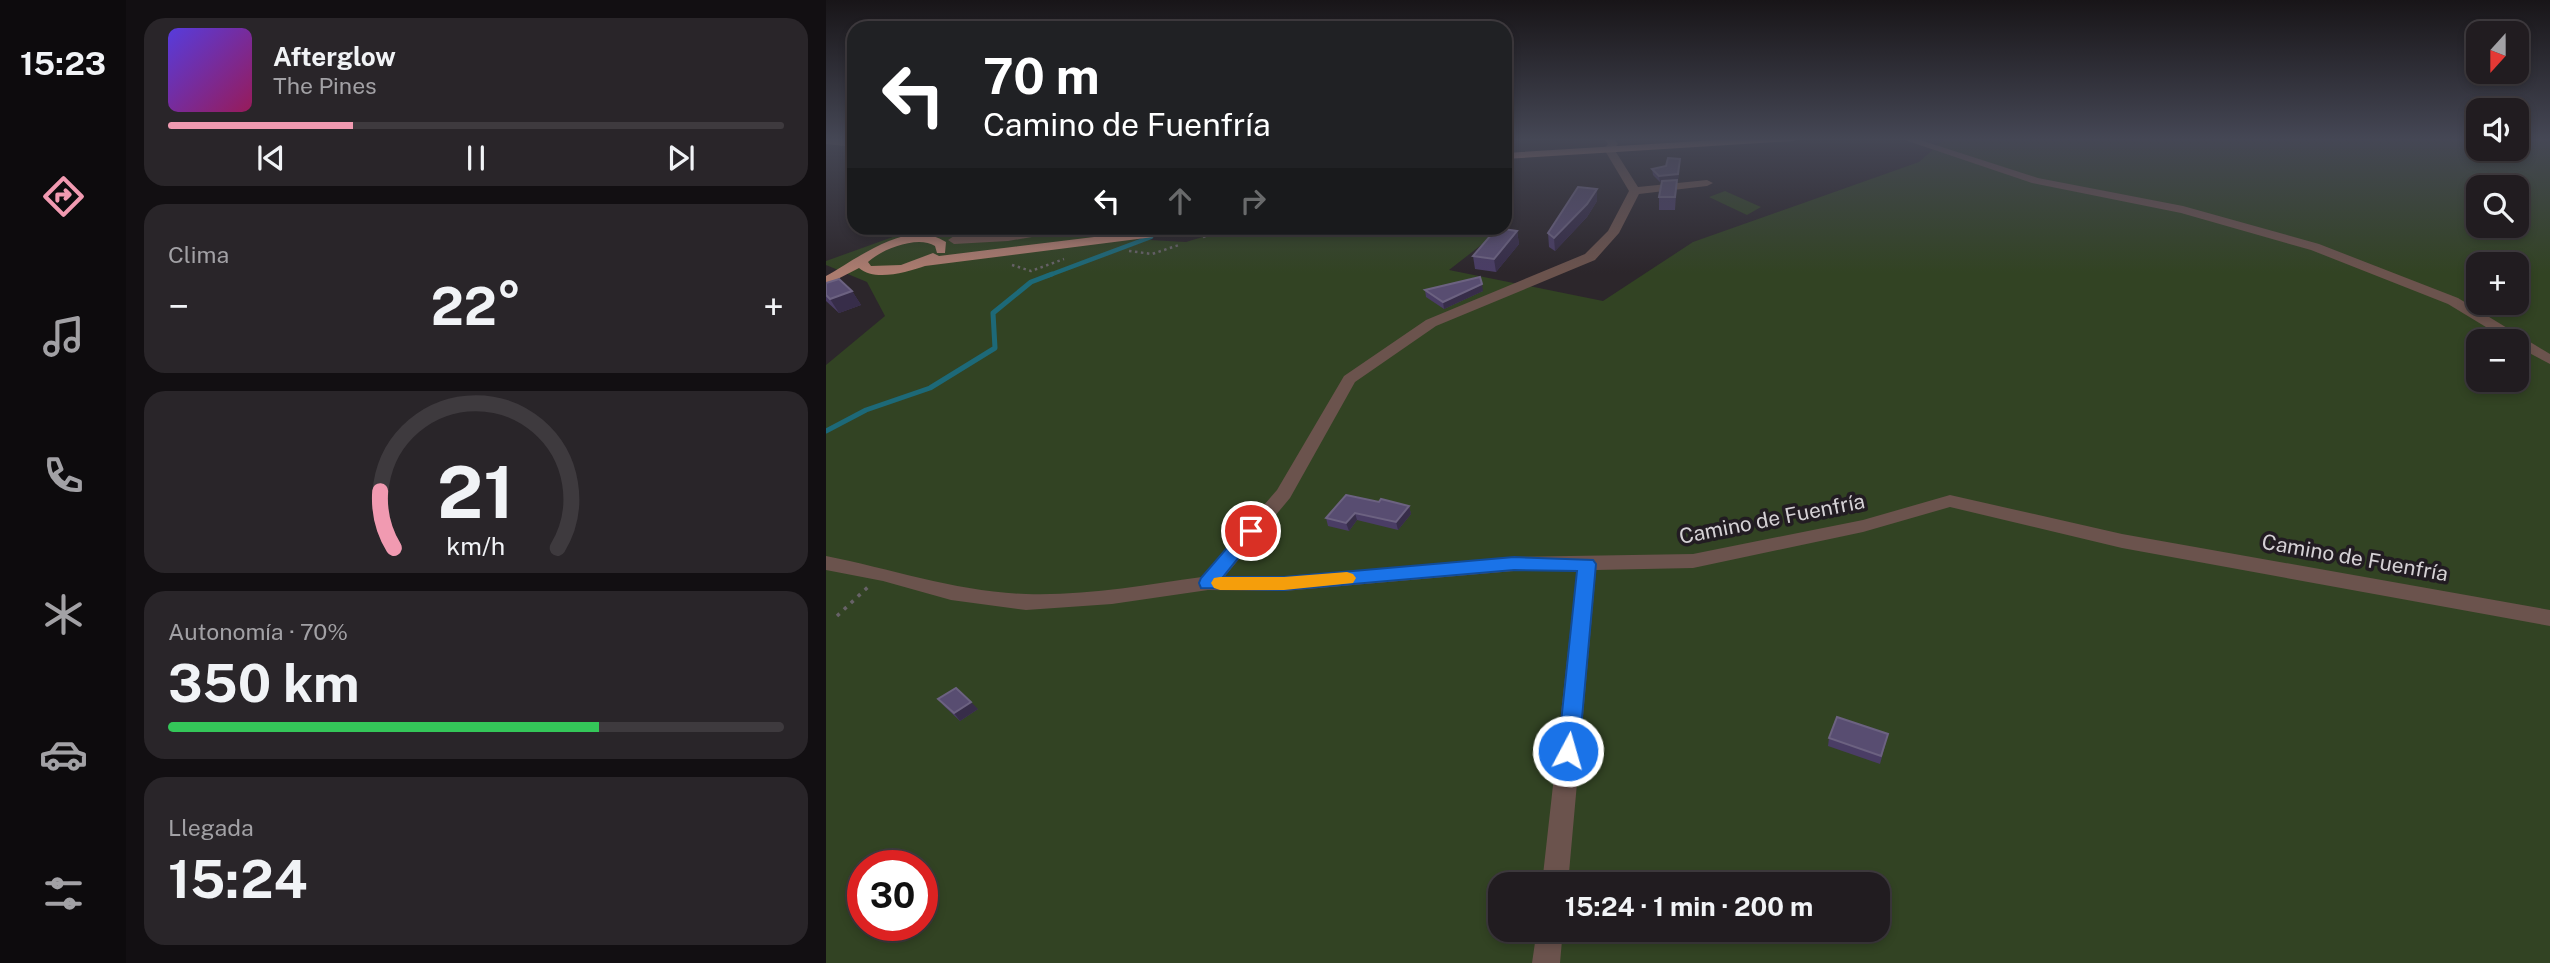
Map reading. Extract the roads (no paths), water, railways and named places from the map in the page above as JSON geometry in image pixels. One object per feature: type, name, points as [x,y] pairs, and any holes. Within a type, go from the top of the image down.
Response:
[{"type":"main road","points":[[826,288],[924,262],[1138,235]]},
{"type":"main road","points":[[826,281],[861,262],[879,248],[902,241],[924,238],[989,254]]},
{"type":"main road","points":[[924,262],[946,245]]},
{"type":"main road","points":[[861,262],[867,270],[887,271]]},
{"type":"street","points":[[1630,183],[1635,191]]},
{"type":"street","points":[[2046,183],[2183,210],[2315,247],[2453,301],[2550,360]]},
{"type":"street","points":[[1635,191],[1707,184]]},
{"type":"street","points":[[1208,583],[1284,494],[1349,379],[1431,323],[1590,257],[1613,233],[1635,191]]},
{"type":"street","points":[[924,238],[931,235]]},
{"type":"street","points":[[946,245],[979,235]]},
{"type":"street","name":"Camino de Fuenfría","points":[[826,562],[951,593],[1026,602],[1112,597],[1208,583],[1284,584],[1514,564],[1693,561],[1863,526],[1950,501],[2122,541],[2300,570],[2550,618]]},
{"type":"street","points":[[1556,872],[1587,564]]},
{"type":"street","points":[[1546,963],[1548,942]]},
{"type":"waterway","points":[[1047,276],[1151,237]]},
{"type":"waterway","points":[[826,431],[866,410],[930,388],[995,348],[993,313],[1031,282],[1052,274]]}]
